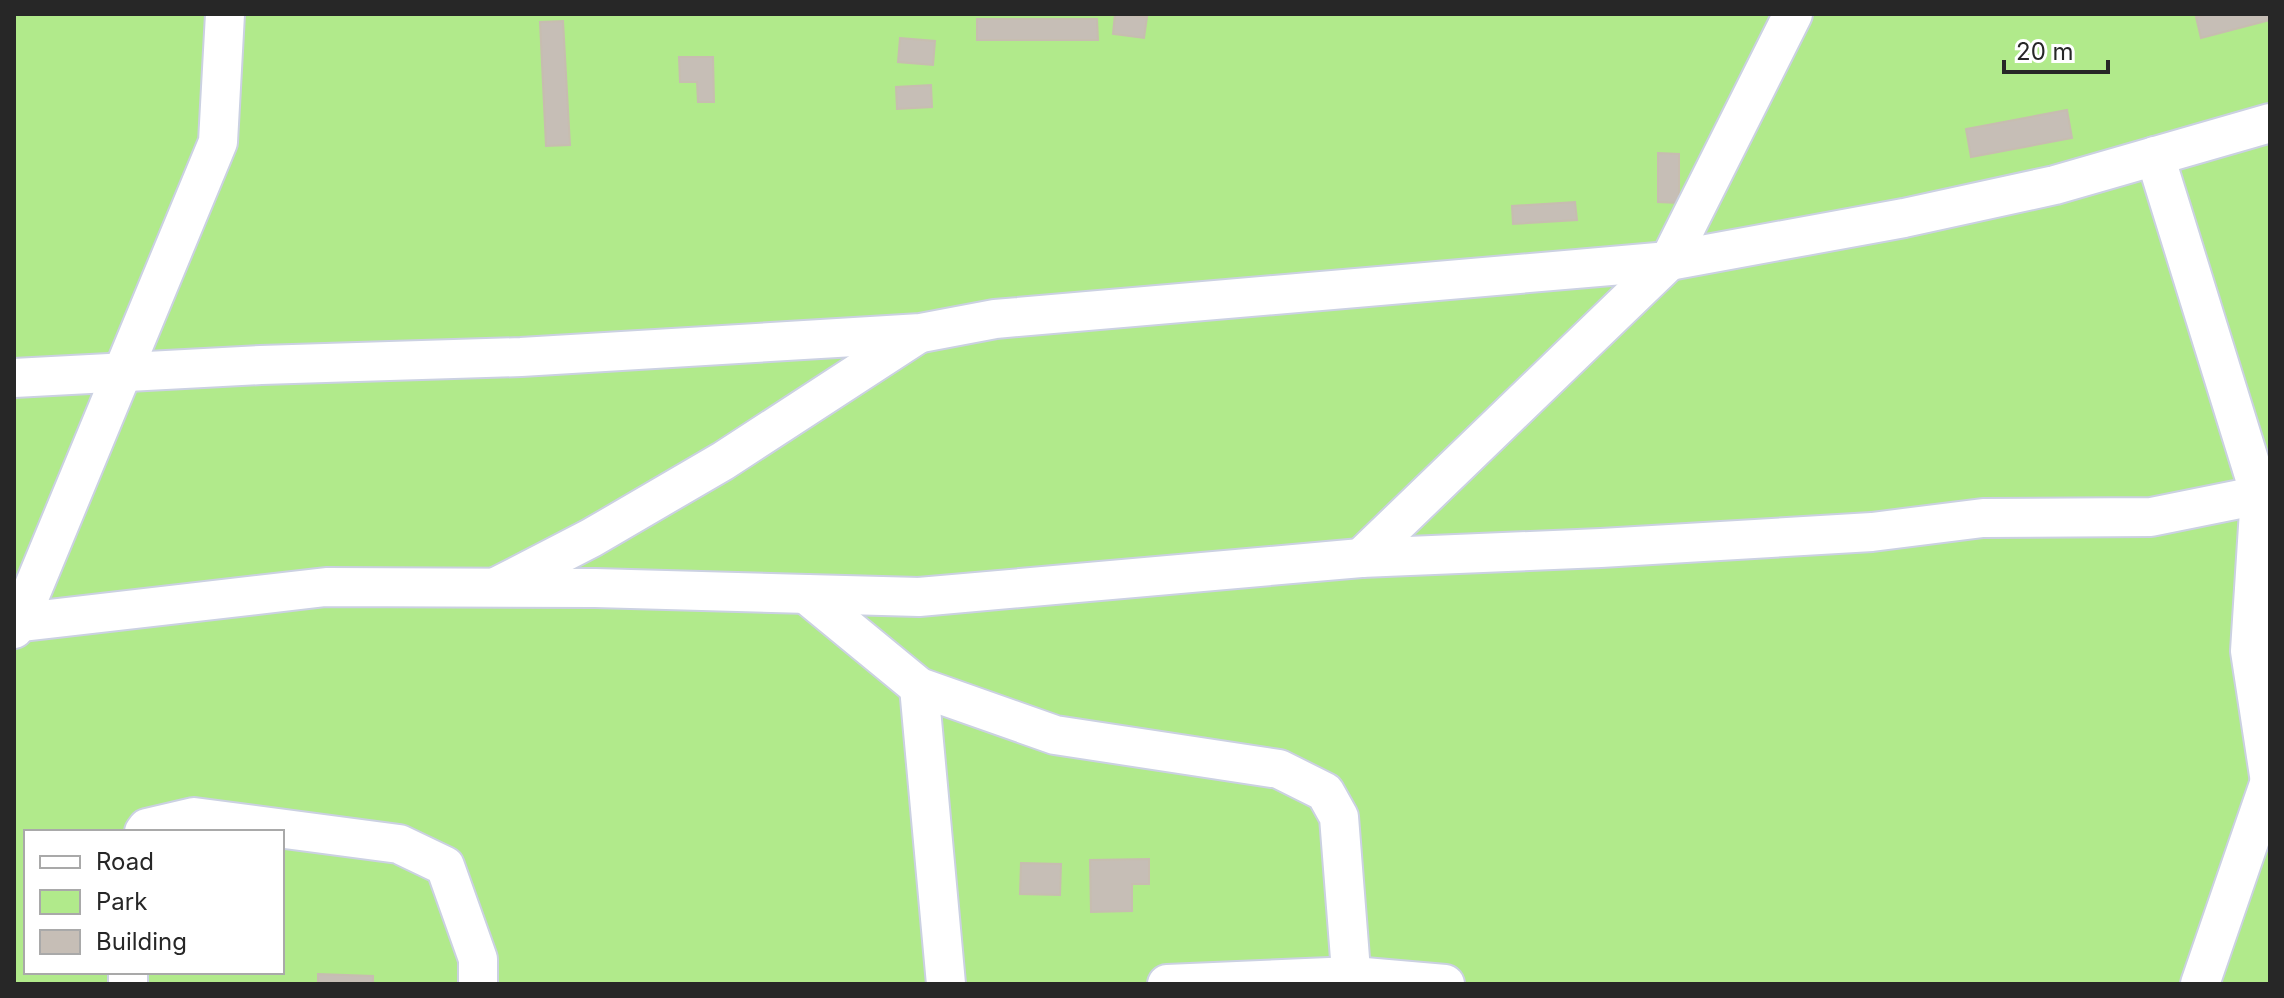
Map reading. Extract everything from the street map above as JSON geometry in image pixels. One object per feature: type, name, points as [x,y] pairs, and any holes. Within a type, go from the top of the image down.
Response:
[{"type":"lane","points":[[225,14],[218,142],[16,625],[326,587],[919,597],[1361,558],[1872,532],[1983,518],[2151,517],[2260,495]]},
{"type":"lane","points":[[1361,558],[1669,261],[1793,14]]},
{"type":"lane","points":[[14,378],[122,371],[521,357],[921,333],[995,319],[1669,261],[2055,185],[2270,123]]},
{"type":"lane","points":[[2155,156],[2260,495],[2250,651],[2270,782],[2200,984]]},
{"type":"lane","points":[[495,588],[591,538],[723,461],[921,333]]},
{"type":"lane","points":[[806,594],[919,687],[1055,735],[1279,769],[1325,792],[1339,817],[1353,980]]},
{"type":"lane","points":[[919,687],[946,984]]},
{"type":"lane","points":[[146,830],[194,817],[399,844],[445,866],[478,959],[478,984]]},
{"type":"lane","points":[[1167,984],[1353,980],[1445,984]]},
{"type":"green space","points":[[14,14],[2270,14],[2270,984],[14,984]]},
{"type":"building","points":[[1115,14],[1147,17],[1144,38],[1113,34]]},
{"type":"building","points":[[2209,14],[2270,14],[2270,20],[2201,38],[2196,17]]},
{"type":"building","points":[[977,19],[1097,19],[1098,40],[977,40]]},
{"type":"building","points":[[563,21],[570,145],[546,146],[540,22]]},
{"type":"building","points":[[900,38],[935,41],[933,65],[898,62]]},
{"type":"building","points":[[679,57],[713,57],[714,102],[698,102],[697,82],[680,82]]},
{"type":"building","points":[[931,85],[932,107],[897,109],[896,87]]},
{"type":"building","points":[[2067,110],[2072,138],[1971,157],[1966,129]]},
{"type":"building","points":[[1658,153],[1679,154],[1679,203],[1658,202]]},
{"type":"building","points":[[1575,202],[1577,220],[1513,224],[1512,206]]},
{"type":"building","points":[[1149,859],[1149,884],[1132,884],[1132,911],[1091,912],[1090,860]]},
{"type":"building","points":[[1021,863],[1061,864],[1060,895],[1020,894]]},
{"type":"building","points":[[318,974],[373,976],[373,984],[318,984]]}]
